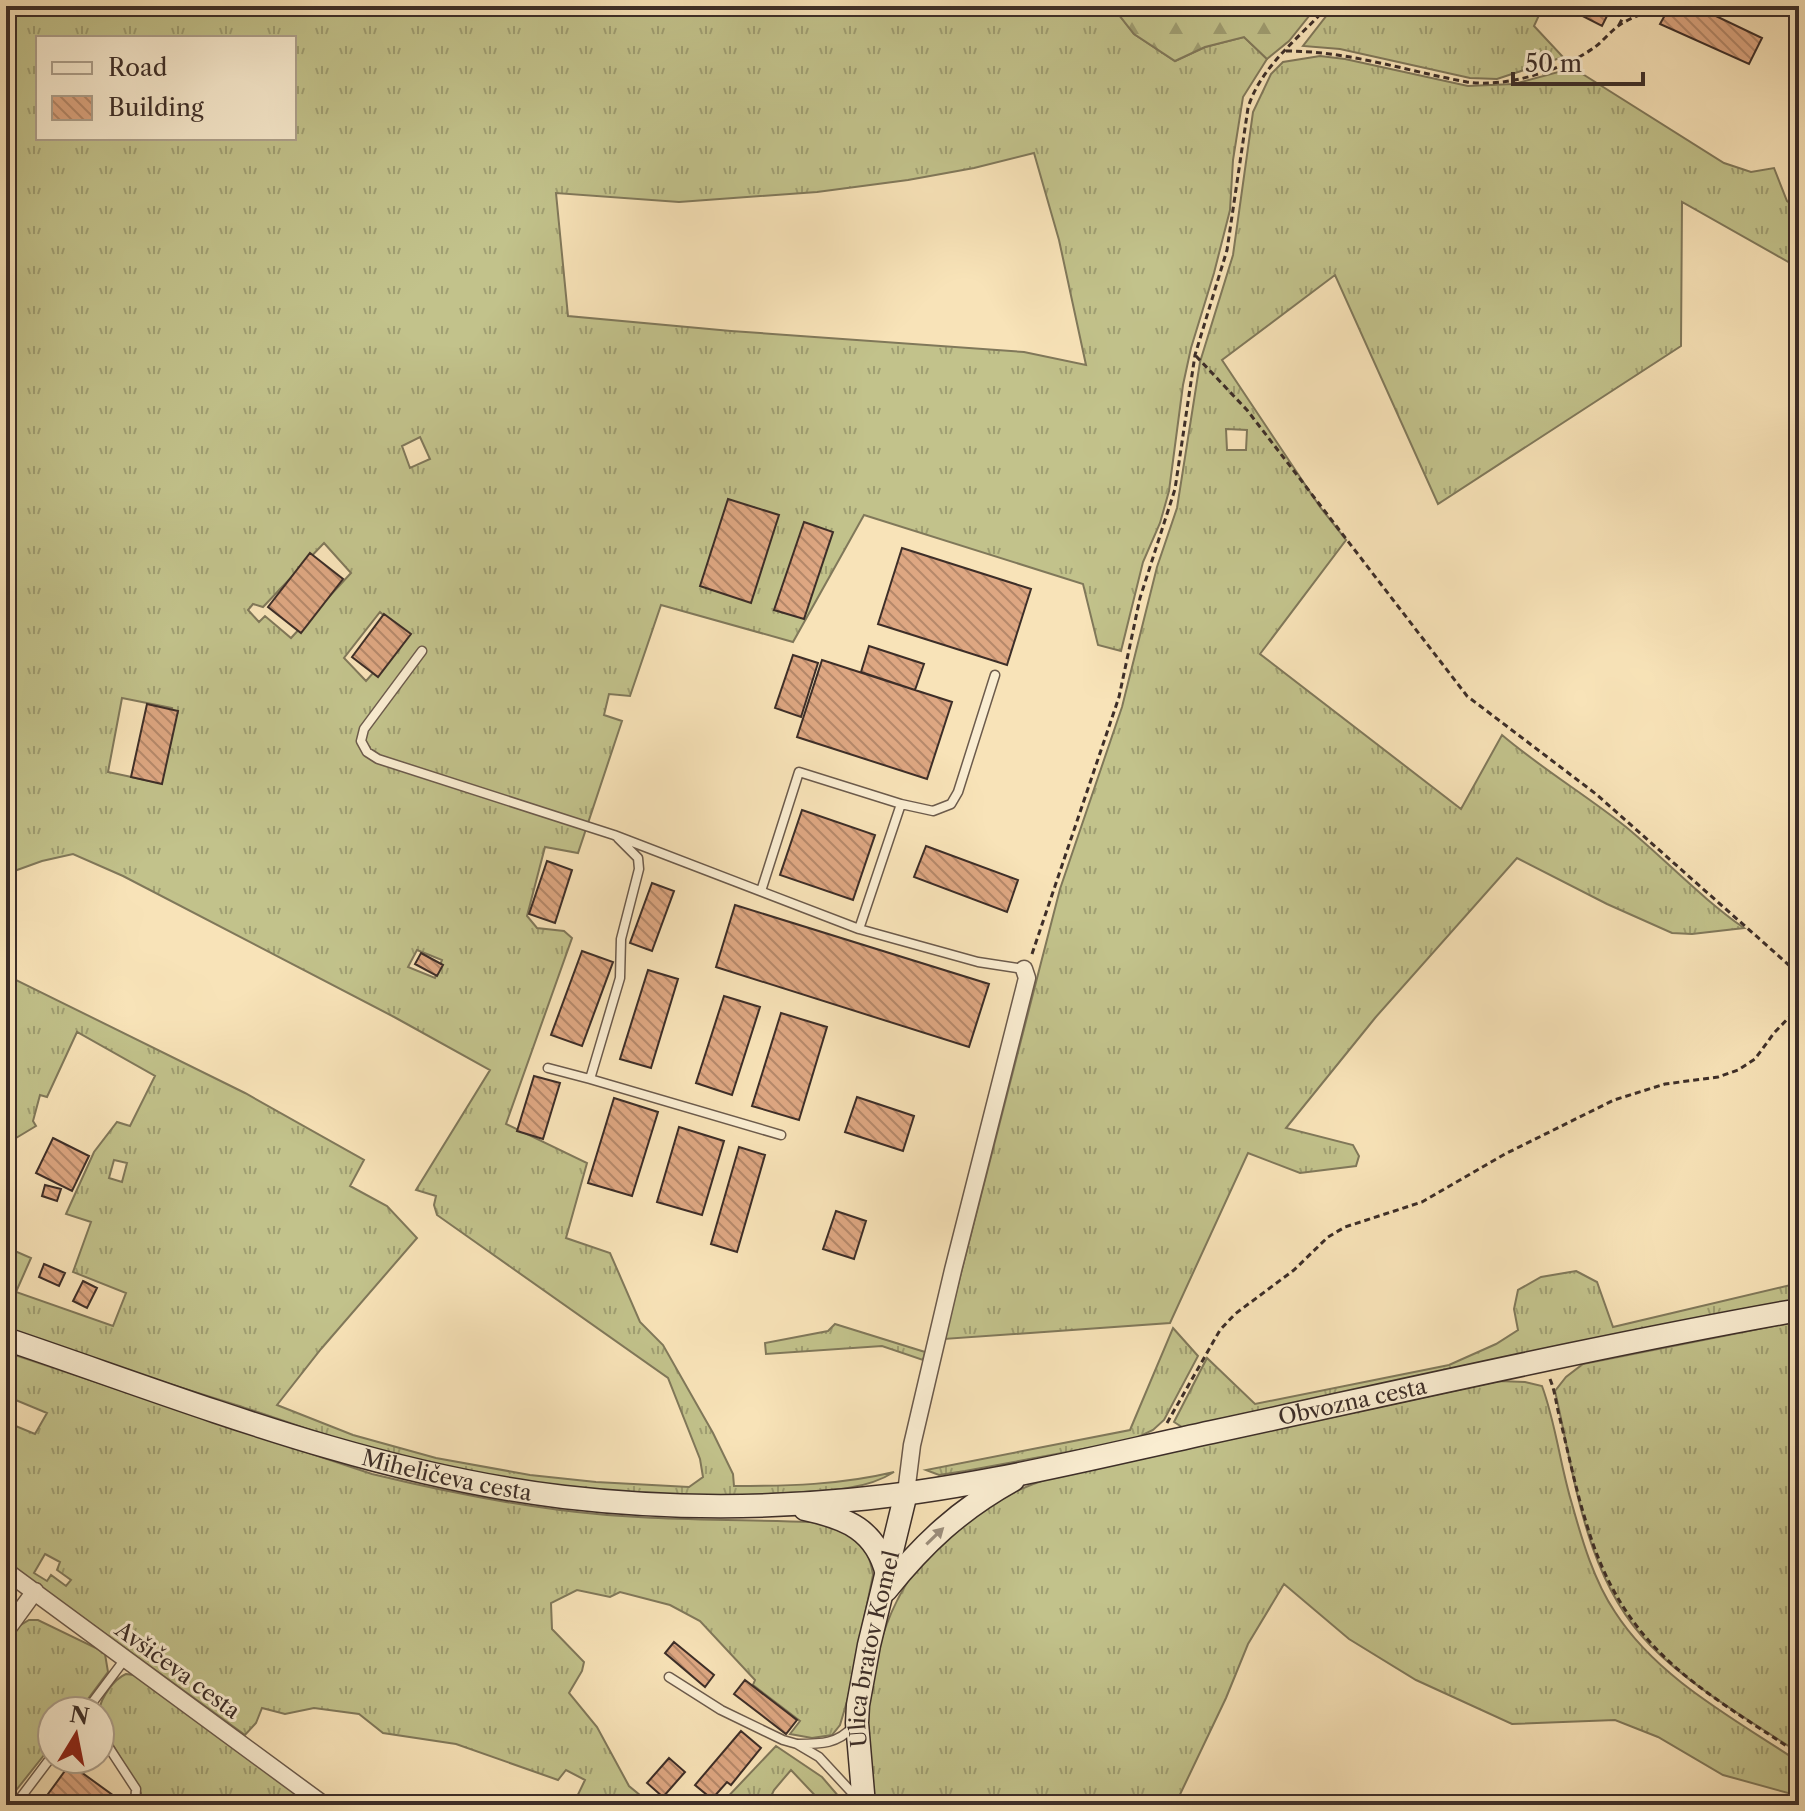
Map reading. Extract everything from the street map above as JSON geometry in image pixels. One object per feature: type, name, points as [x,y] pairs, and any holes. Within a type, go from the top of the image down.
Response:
[{"type":"street","points":[[906,1493],[912,1445],[1025,971]]},
{"type":"street","name":"Obvozna cesta","points":[[906,1493],[1029,1472],[1543,1361],[1799,1310]]},
{"type":"street","name":"Miheličeva cesta","points":[[6,1339],[296,1438],[426,1474],[494,1488],[647,1504],[780,1504],[906,1493]]},
{"type":"street","points":[[885,1584],[958,1513],[1029,1472]]},
{"type":"street","name":"Ulica bratov Komel","points":[[864,1805],[857,1723],[862,1678],[906,1493]]},
{"type":"street","points":[[780,1504],[853,1524],[872,1539],[882,1554],[885,1584]]},
{"type":"street","name":"Avšičeva cesta","points":[[6,1571],[324,1805]]},
{"type":"street","points":[[6,1631],[35,1591]]},
{"type":"lane","points":[[422,651],[364,729],[361,741],[367,752],[378,759],[614,835],[859,929],[978,962],[1025,971]]},
{"type":"lane","points":[[761,891],[799,772],[933,811],[951,804],[958,792],[995,675]]},
{"type":"lane","points":[[859,929],[901,804]]},
{"type":"lane","points":[[590,1079],[620,978],[621,939],[639,869],[638,858],[614,835]]},
{"type":"lane","points":[[548,1068],[781,1135]]},
{"type":"lane","points":[[98,1695],[125,1659]]},
{"type":"lane","points":[[669,1677],[721,1710],[819,1757],[864,1805]]},
{"type":"lane","points":[[797,1744],[831,1743],[844,1737],[857,1723]]},
{"type":"lane","points":[[116,1758],[136,1789],[135,1805]]},
{"type":"lane","points":[[15,1805],[38,1775]]},
{"type":"path","points":[[1025,971],[1119,697],[1140,598],[1175,489],[1195,355],[1227,250],[1250,99],[1271,64],[1328,6]]},
{"type":"path","points":[[1619,25],[1629,6]]},
{"type":"path","points":[[1286,51],[1347,55],[1469,82],[1498,82],[1547,71],[1594,47],[1619,25],[1640,17],[1655,6]]},
{"type":"path","points":[[1195,355],[1247,410],[1467,696],[1596,794],[1799,974]]},
{"type":"path","points":[[1156,1444],[1197,1366],[1220,1330],[1235,1314],[1294,1270],[1328,1237],[1345,1227],[1422,1202],[1492,1161],[1614,1100],[1665,1084],[1718,1077],[1738,1070],[1755,1059],[1799,1007]]},
{"type":"path","points":[[1543,1361],[1553,1386],[1596,1555],[1624,1610],[1665,1660],[1721,1703],[1799,1754]]},
{"type":"green space","points":[[6,6],[490,6],[489,10],[499,14],[503,6],[1112,6],[1134,34],[1175,61],[1205,47],[1244,37],[1267,59],[1243,97],[1233,160],[1230,210],[1191,348],[1169,491],[1160,523],[1143,562],[1121,651],[1098,645],[1083,584],[864,515],[793,642],[661,605],[630,696],[609,694],[604,715],[622,721],[578,853],[545,847],[527,916],[537,928],[564,931],[572,938],[506,1124],[587,1163],[566,1238],[610,1253],[640,1322],[663,1345],[713,1433],[733,1474],[734,1486],[834,1482],[894,1472],[854,1487],[735,1496],[637,1494],[540,1485],[398,1457],[6,1329],[8,1248],[31,1258],[16,1292],[113,1326],[126,1293],[73,1272],[91,1222],[66,1214],[94,1152],[117,1122],[130,1126],[155,1076],[77,1032],[47,1097],[40,1095],[33,1121],[36,1126],[6,1144],[6,975],[245,1093],[364,1160],[350,1186],[387,1206],[417,1238],[277,1405],[353,1435],[436,1458],[530,1475],[689,1487],[703,1477],[700,1459],[668,1378],[437,1215],[434,1205],[436,1196],[416,1190],[490,1070],[123,876],[73,854],[6,874]],"holes":[[[1034,153],[1059,240],[1086,365],[1024,352],[568,316],[556,193],[679,202],[817,192],[974,168]],[[420,437],[430,459],[410,468],[402,446]],[[324,543],[351,573],[291,638],[265,616],[259,622],[248,610],[253,604],[263,607]],[[380,612],[406,636],[366,681],[344,658]],[[122,698],[172,708],[155,782],[108,772]],[[417,950],[442,960],[435,978],[408,967]],[[114,1160],[127,1163],[122,1182],[109,1178]]]},
{"type":"green space","points":[[1112,6],[1317,6],[1289,41],[1267,59],[1244,37],[1205,47],[1175,61],[1134,34]]},
{"type":"green space","points":[[1334,6],[1533,6],[1541,11],[1534,26],[1563,57],[1497,79],[1470,78],[1340,49],[1303,46]]},
{"type":"green space","points":[[1320,56],[1345,59],[1468,86],[1514,84],[1573,68],[1724,163],[1751,172],[1774,168],[1787,201],[1799,209],[1799,268],[1682,202],[1681,346],[1438,504],[1335,275],[1222,360],[1320,507],[1346,540],[1260,654],[1461,809],[1502,735],[1626,827],[1744,928],[1672,933],[1517,858],[1375,1018],[1286,1128],[1353,1145],[1359,1156],[1356,1166],[1300,1173],[1248,1153],[1170,1323],[944,1339],[1060,889],[1122,707],[1157,567],[1177,508],[1200,362],[1233,255],[1253,112],[1271,74],[1283,62]],"holes":[[[1226,429],[1247,430],[1246,450],[1227,450]]]},
{"type":"green space","points":[[1576,1271],[1597,1282],[1613,1327],[1799,1283],[1799,1301],[1192,1426],[1182,1427],[1174,1422],[1207,1358],[1255,1404],[1449,1365],[1496,1344],[1518,1330],[1514,1309],[1518,1290],[1541,1277]]},
{"type":"green space","points":[[1799,1321],[1799,1753],[1684,1676],[1650,1645],[1628,1619],[1597,1559],[1586,1526],[1555,1391],[1566,1377],[1583,1364]]},
{"type":"green space","points":[[835,1324],[925,1352],[923,1360],[882,1346],[766,1354],[765,1343],[828,1331]]},
{"type":"green space","points":[[1173,1328],[1198,1356],[1164,1420],[1153,1430],[1132,1440],[965,1471],[939,1475],[926,1470],[1130,1430]]},
{"type":"green space","points":[[6,1352],[372,1474],[442,1490],[591,1514],[812,1522],[835,1528],[860,1544],[866,1552],[873,1575],[840,1725],[832,1735],[812,1738],[790,1734],[800,1721],[753,1685],[755,1680],[700,1621],[670,1605],[620,1592],[610,1597],[577,1590],[551,1603],[552,1629],[584,1662],[569,1693],[597,1727],[629,1786],[652,1805],[573,1805],[585,1780],[566,1770],[558,1780],[456,1744],[383,1733],[359,1714],[314,1708],[285,1714],[262,1708],[256,1723],[245,1735],[6,1562],[6,1422],[35,1434],[47,1413],[6,1396]],"holes":[[[45,1554],[60,1562],[57,1570],[71,1580],[66,1586],[51,1575],[47,1581],[34,1573]]]},
{"type":"green space","points":[[1499,1381],[1542,1386],[1584,1546],[1615,1612],[1653,1658],[1675,1678],[1799,1762],[1799,1796],[1723,1775],[1658,1737],[1615,1720],[1512,1724],[1416,1680],[1349,1639],[1284,1584],[1248,1644],[1175,1805],[873,1805],[868,1710],[880,1645],[892,1611],[929,1554],[982,1509],[1050,1478]]},
{"type":"green space","points":[[29,1620],[38,1620],[96,1648],[105,1654],[108,1672],[91,1695],[36,1695],[36,1765],[6,1803],[6,1642],[19,1626]]},
{"type":"green space","points":[[126,1674],[134,1675],[312,1805],[141,1805],[141,1793],[116,1750],[116,1695],[105,1695]]},
{"type":"green space","points":[[776,1746],[822,1777],[846,1805],[824,1805],[791,1770],[774,1790],[767,1805],[720,1805]]},
{"type":"building","points":[[1563,6],[1612,6],[1602,26]]},
{"type":"building","points":[[1670,6],[1695,6],[1762,38],[1749,64],[1660,24]]},
{"type":"building","points":[[728,499],[779,515],[751,603],[700,586]]},
{"type":"building","points":[[804,522],[833,532],[804,619],[774,610]]},
{"type":"building","points":[[902,548],[1031,589],[1007,665],[878,624]]},
{"type":"building","points":[[310,553],[343,579],[301,633],[268,607]]},
{"type":"building","points":[[384,614],[411,634],[378,677],[352,657]]},
{"type":"building","points":[[869,646],[924,664],[915,690],[861,672]]},
{"type":"building","points":[[793,655],[818,663],[801,717],[775,708]]},
{"type":"building","points":[[822,660],[952,702],[927,779],[797,737]]},
{"type":"building","points":[[147,704],[178,711],[162,784],[131,777]]},
{"type":"building","points":[[802,810],[875,835],[853,900],[780,875]]},
{"type":"building","points":[[926,846],[1018,880],[1007,912],[914,877]]},
{"type":"building","points":[[547,861],[572,870],[555,923],[529,914]]},
{"type":"building","points":[[652,883],[674,891],[652,951],[630,943]]},
{"type":"building","points":[[735,905],[989,984],[969,1047],[716,967]]},
{"type":"building","points":[[582,951],[613,962],[582,1046],[551,1035]]},
{"type":"building","points":[[421,953],[443,965],[437,976],[415,964]]},
{"type":"building","points":[[648,970],[678,979],[651,1068],[620,1059]]},
{"type":"building","points":[[724,996],[760,1007],[732,1095],[696,1083]]},
{"type":"building","points":[[781,1013],[827,1027],[799,1120],[752,1106]]},
{"type":"building","points":[[534,1076],[560,1083],[543,1139],[517,1131]]},
{"type":"building","points":[[857,1097],[914,1116],[903,1151],[845,1132]]},
{"type":"building","points":[[614,1098],[658,1112],[632,1196],[588,1183]]},
{"type":"building","points":[[679,1127],[724,1141],[702,1215],[657,1202]]},
{"type":"building","points":[[53,1138],[89,1156],[72,1191],[36,1173]]},
{"type":"building","points":[[739,1147],[765,1155],[737,1252],[711,1244]]},
{"type":"building","points":[[45,1185],[61,1189],[57,1201],[42,1196]]},
{"type":"building","points":[[836,1211],[866,1221],[854,1259],[823,1249]]},
{"type":"building","points":[[44,1264],[65,1273],[59,1286],[39,1277]]},
{"type":"building","points":[[83,1281],[97,1288],[87,1308],[73,1301]]},
{"type":"building","points":[[674,1642],[714,1675],[705,1687],[665,1653]]},
{"type":"building","points":[[745,1680],[797,1720],[786,1734],[734,1694]]},
{"type":"building","points":[[741,1731],[761,1748],[731,1785],[727,1782],[712,1799],[695,1785]]},
{"type":"building","points":[[669,1758],[685,1772],[663,1797],[647,1783]]},
{"type":"building","points":[[62,1775],[85,1775],[114,1796],[107,1805],[40,1805]]}]
